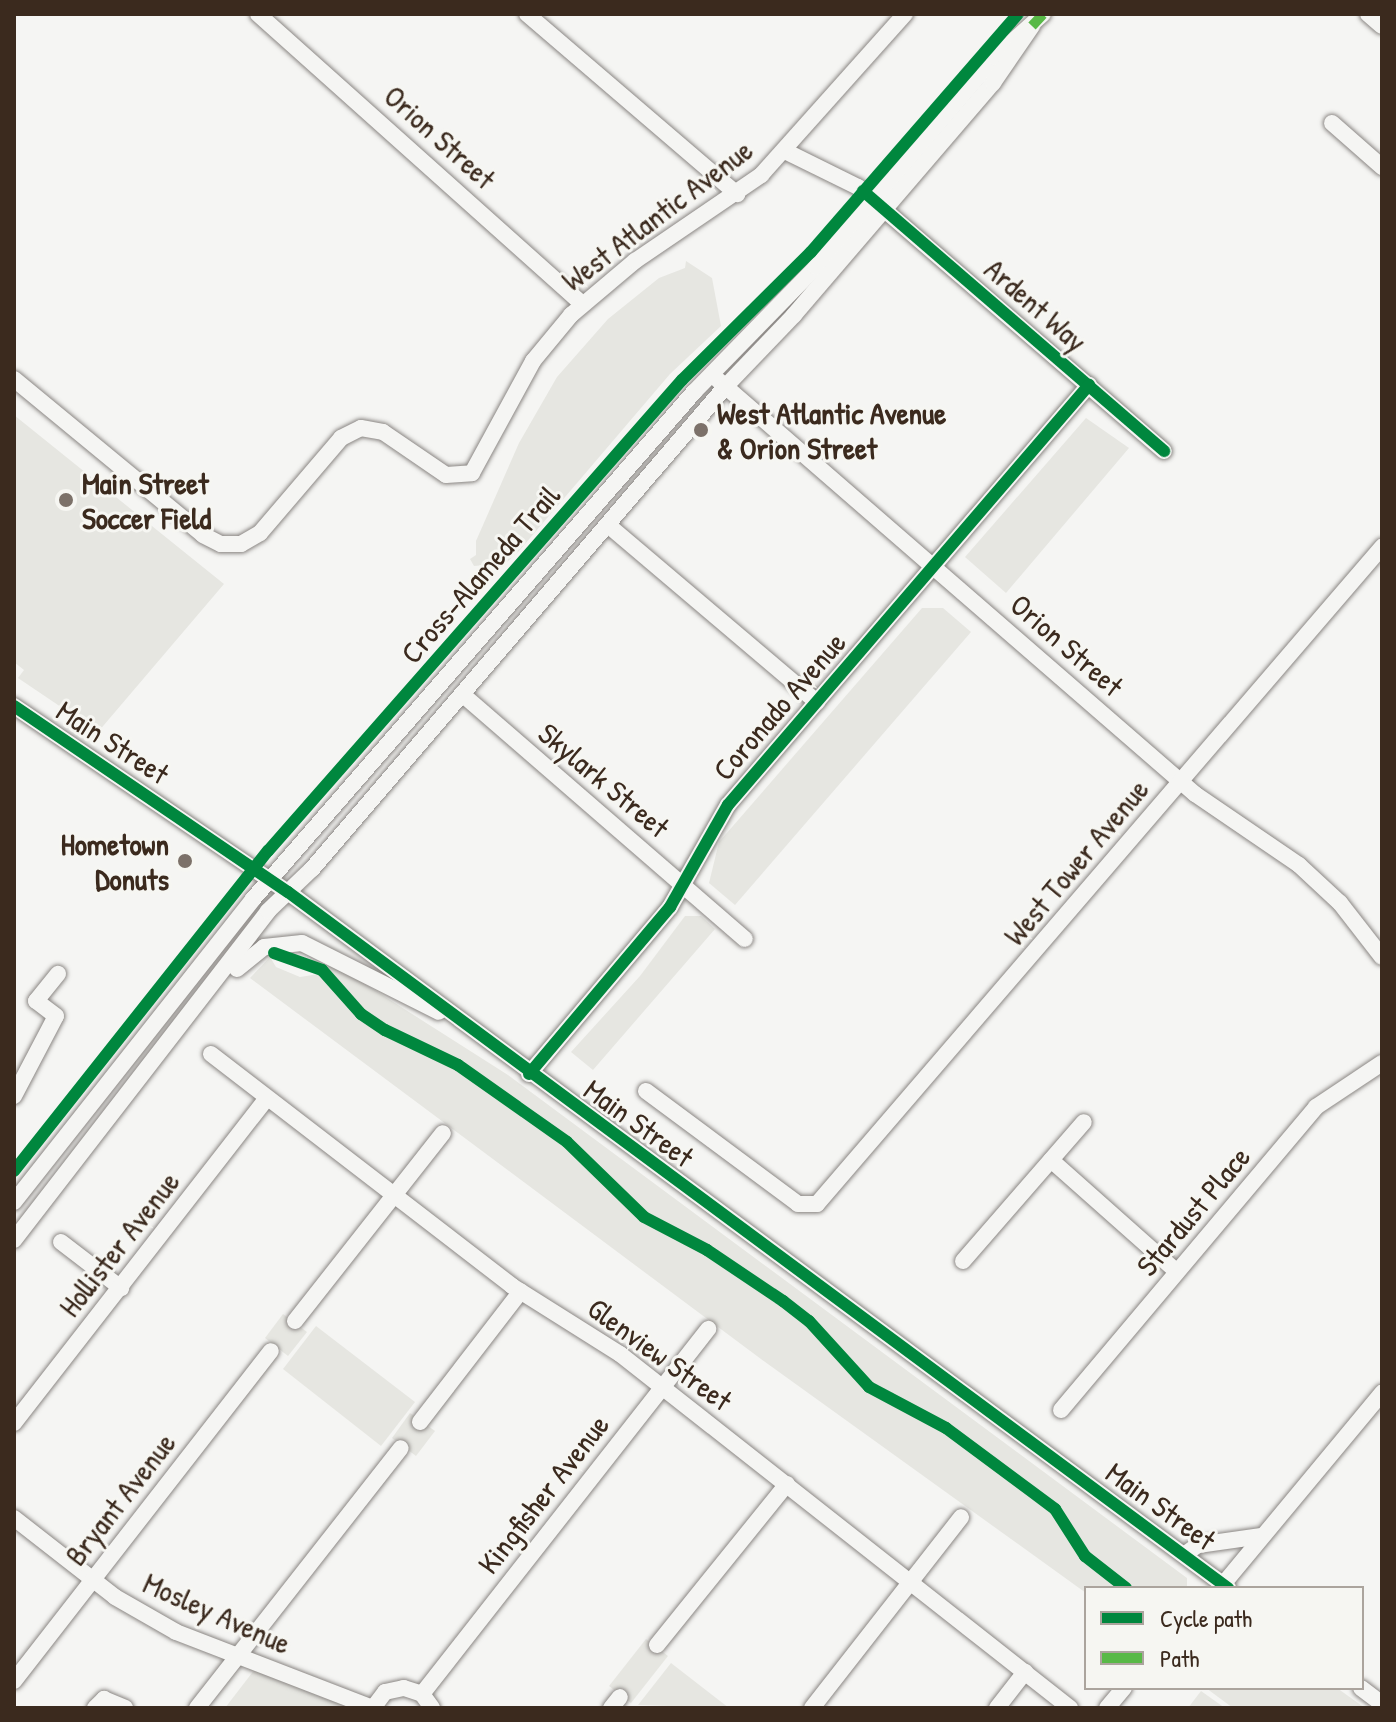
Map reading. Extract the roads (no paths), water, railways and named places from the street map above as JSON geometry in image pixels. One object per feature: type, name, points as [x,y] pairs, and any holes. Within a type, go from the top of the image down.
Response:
[{"type":"street","name":"Orion Street","points":[[258,14],[582,304]]},
{"type":"street","points":[[527,14],[737,194]]},
{"type":"street","name":"West Atlantic Avenue","points":[[14,379],[203,535],[221,544],[241,544],[260,533],[341,438],[361,428],[383,432],[446,475],[465,475],[481,461],[533,361],[582,304],[737,194],[785,151],[905,14]]},
{"type":"street","points":[[1368,14],[1382,26]]},
{"type":"street","points":[[14,1240],[288,892],[608,525],[878,205],[995,57],[1032,18]]},
{"type":"street","points":[[1332,123],[1382,167]]},
{"type":"street","name":"Ardent Way","points":[[785,151],[852,183],[1164,451]]},
{"type":"street","points":[[14,1202],[271,880],[712,374],[878,205]]},
{"type":"street","name":"Orion Street","points":[[712,374],[1181,782],[1310,874],[1382,957]]},
{"type":"street","name":"Coronado Avenue","points":[[529,1074],[684,885],[728,805],[1089,385]]},
{"type":"street","points":[[608,525],[817,702]]},
{"type":"street","name":"West Tower Avenue","points":[[646,1091],[808,1208],[827,1195],[1382,547]]},
{"type":"street","name":"Skylark Street","points":[[462,694],[745,939]]},
{"type":"street","name":"Main Street","points":[[14,706],[288,892],[1222,1586]]},
{"type":"street","points":[[110,1117],[124,1114],[242,962],[264,947],[290,942],[317,948],[377,985],[460,1022]]},
{"type":"street","points":[[14,1096],[56,1016],[36,1001],[58,974]]},
{"type":"street","name":"Glenview Street","points":[[211,1054],[394,1197],[521,1291],[607,1346],[1070,1708]]},
{"type":"street","name":"Stardust Place","points":[[1061,1410],[1316,1107],[1382,1063]]},
{"type":"street","name":"Hollister Avenue","points":[[14,1423],[266,1099]]},
{"type":"street","points":[[963,1261],[1084,1122]]},
{"type":"street","points":[[295,1321],[443,1133]]},
{"type":"street","points":[[1051,1160],[1176,1271]]},
{"type":"street","points":[[61,1242],[121,1288]]},
{"type":"street","points":[[420,1422],[521,1291]]},
{"type":"street","name":"Kingfisher Avenue","points":[[422,1694],[708,1329]]},
{"type":"street","name":"Bryant Avenue","points":[[14,1681],[271,1351]]},
{"type":"street","points":[[1224,1586],[1261,1536],[1382,1393]]},
{"type":"street","points":[[197,1708],[401,1448]]},
{"type":"street","points":[[657,1645],[787,1484]]},
{"type":"street","points":[[812,1708],[961,1517]]},
{"type":"street","name":"Mosley Avenue","points":[[14,1518],[93,1580],[176,1632],[373,1708]]},
{"type":"street","points":[[1184,1555],[1198,1545],[1261,1536]]},
{"type":"street","points":[[997,1708],[1025,1672]]},
{"type":"street","points":[[373,1708],[394,1689],[422,1694],[432,1708]]},
{"type":"street","points":[[1107,1708],[1122,1690]]},
{"type":"street","points":[[1364,1690],[1382,1704]]},
{"type":"street","points":[[95,1708],[104,1699],[125,1708]]},
{"type":"place","name":"West Atlantic Avenue & Orion Street","points":[[701,430]]},
{"type":"place","name":"Main Street Soccer Field","points":[[66,500]]},
{"type":"place","name":"Hometown Donuts","points":[[185,861]]}]
